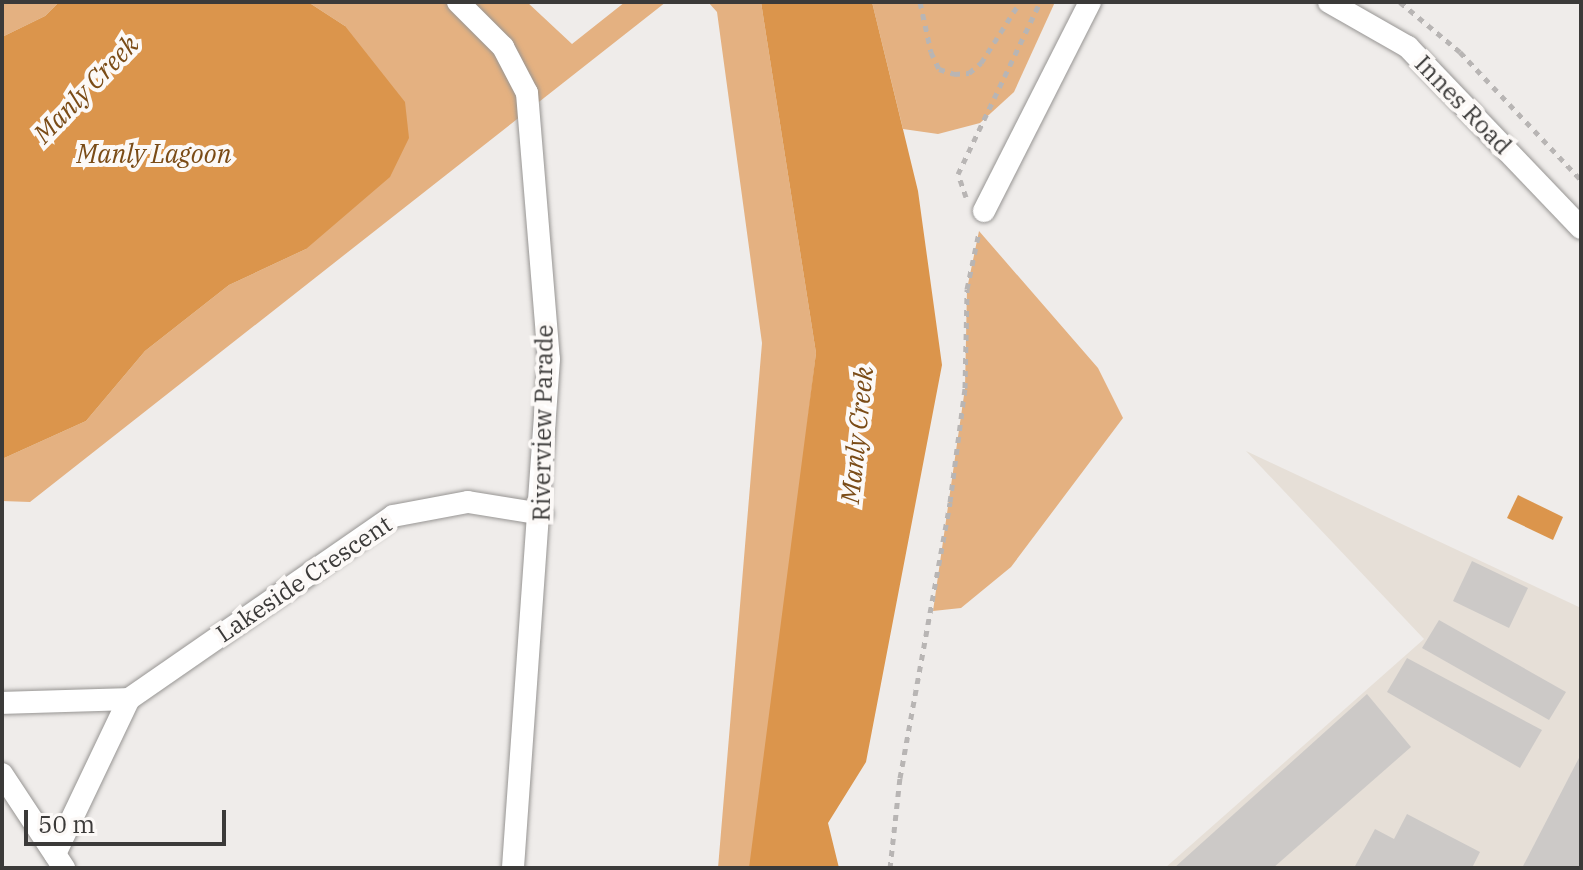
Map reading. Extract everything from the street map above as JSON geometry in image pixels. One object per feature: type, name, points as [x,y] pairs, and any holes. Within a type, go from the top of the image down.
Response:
[{"type":"street","name":"Riverview Parade","points":[[458,2],[503,47],[527,93],[549,359],[542,514],[513,868]]},
{"type":"street","points":[[976,216],[1090,2]]},
{"type":"street","name":"Innes Road","points":[[1329,2],[1408,47],[1581,228]]},
{"type":"street","name":"Lakeside Crescent","points":[[59,861],[129,699],[393,516],[468,502],[542,514]]},
{"type":"street","points":[[2,703],[129,699]]},
{"type":"street","points":[[2,774],[59,861]]},
{"type":"path","points":[[920,2],[931,52],[939,69],[954,74],[969,73],[981,63],[1020,2]]},
{"type":"path","points":[[890,868],[900,778],[950,502],[965,388],[967,289],[976,216],[958,174],[1040,2]]},
{"type":"path","points":[[1400,2],[1460,52],[1581,180]]},
{"type":"shaded area","points":[[2,2],[59,2],[45,16],[2,37]]},
{"type":"shaded area","points":[[308,2],[527,2],[572,44],[625,2],[666,2],[30,502],[2,501],[2,459],[86,421],[145,351],[229,285],[306,249],[345,26]]},
{"type":"shaded area","points":[[708,2],[761,2],[816,353],[754,868],[718,868],[762,343],[717,12]]},
{"type":"shaded area","points":[[872,2],[1055,2],[1014,92],[980,123],[938,134],[903,129]]},
{"type":"shaded area","points":[[979,231],[1098,368],[1123,418],[1011,567],[961,608],[933,611],[965,388],[967,289]]},
{"type":"shaded area","points":[[1246,451],[1581,608],[1581,868],[1165,868],[1424,639]]},
{"type":"water","name":"Manly Lagoon","points":[[59,2],[308,2],[345,26],[405,102],[409,138],[390,177],[306,249],[229,285],[145,351],[86,421],[2,459],[2,37],[45,16]]},
{"type":"water","name":"Manly Creek","points":[[761,2],[872,2],[918,191],[942,365],[866,762],[828,823],[839,868],[749,868],[816,353]]},
{"type":"water","points":[[1518,495],[1563,517],[1553,540],[1507,518]]},
{"type":"building","points":[[1472,561],[1528,588],[1509,628],[1453,601]]},
{"type":"building","points":[[1439,620],[1566,692],[1549,720],[1422,648]]},
{"type":"building","points":[[1407,658],[1542,730],[1520,768],[1387,692]]},
{"type":"building","points":[[1367,694],[1411,747],[1273,868],[1174,868]]},
{"type":"building","points":[[1581,754],[1581,868],[1522,868]]},
{"type":"building","points":[[1407,814],[1480,852],[1472,868],[1354,868],[1375,829],[1394,839]]}]
